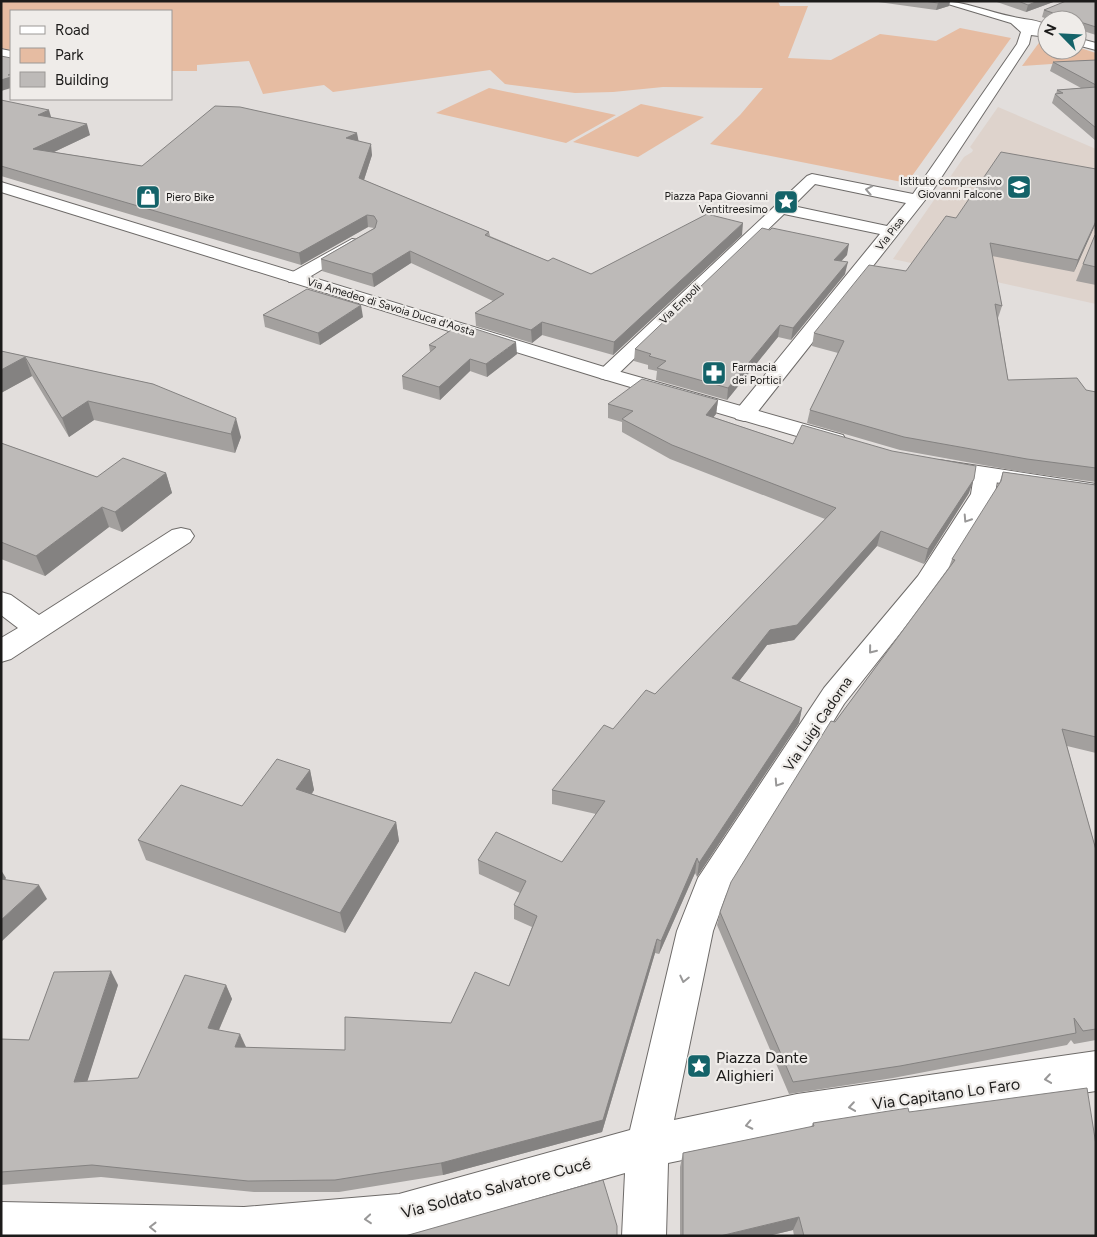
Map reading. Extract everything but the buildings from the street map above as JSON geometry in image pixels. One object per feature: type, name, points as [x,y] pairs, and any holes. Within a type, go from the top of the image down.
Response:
[{"type":"street","points":[[943,1],[1017,21],[1037,24]]},
{"type":"street","points":[[1017,21],[1025,38],[1037,30]]},
{"type":"street","name":"Via Pisa","points":[[744,414],[917,200],[1025,38]]},
{"type":"street","name":"Via Empoli","points":[[607,374],[812,179],[917,200]]},
{"type":"street","name":"Via Amedeo di Savoia Duca d'Aosta","points":[[1,187],[607,374],[850,445]]},
{"type":"street","points":[[781,208],[892,232]]},
{"type":"street","points":[[295,278],[369,234]]},
{"type":"street","points":[[924,464],[1096,491]]},
{"type":"street","name":"Via Luigi Cadorna","points":[[646,1162],[695,931],[710,889],[834,696],[927,582],[983,494],[986,475]]},
{"type":"street","points":[[1,652],[181,536]]},
{"type":"street","points":[[1,601],[38,628]]},
{"type":"street","name":"Via Capitano Lo Faro","points":[[646,1162],[797,1115],[1084,1074],[1096,1070]]},
{"type":"street","name":"Via Soldato Salvatore Cucé","points":[[1,1224],[244,1229],[399,1216],[601,1159],[646,1162]]},
{"type":"street","points":[[644,1236],[646,1162]]},
{"type":"shaded area","name":"Istituto comprensivo Giovanni Falcone","points":[[998,107],[1096,149],[1096,304],[893,259],[964,157],[972,152],[973,150],[970,147]]},
{"type":"green space","points":[[1,1],[778,1],[780,6],[808,6],[788,58],[831,60],[880,34],[936,41],[960,28],[1011,38],[907,183],[710,144],[740,115],[763,88],[663,87],[613,92],[575,93],[505,84],[490,70],[333,92],[324,85],[263,94],[249,61],[197,65],[197,71],[172,71],[172,10],[10,10],[10,50],[1,48]]},
{"type":"green space","points":[[1037,45],[1037,60],[1087,60],[1087,50],[1096,53],[1096,61],[1022,66]]},
{"type":"green space","points":[[489,88],[616,115],[566,143],[436,113]]},
{"type":"green space","points":[[641,104],[704,117],[638,157],[573,142]]},
{"type":"place","name":"Istituto comprensivo Giovanni Falcone","points":[[1019,187]]},
{"type":"place","name":"Piero Bike","points":[[148,197]]},
{"type":"place","name":"Piazza Papa Giovanni Ventitreesimo","points":[[786,202]]},
{"type":"place","name":"Farmacia dei Portici","points":[[714,373]]},
{"type":"place","name":"Piazza Dante Alighieri","points":[[699,1066]]}]
